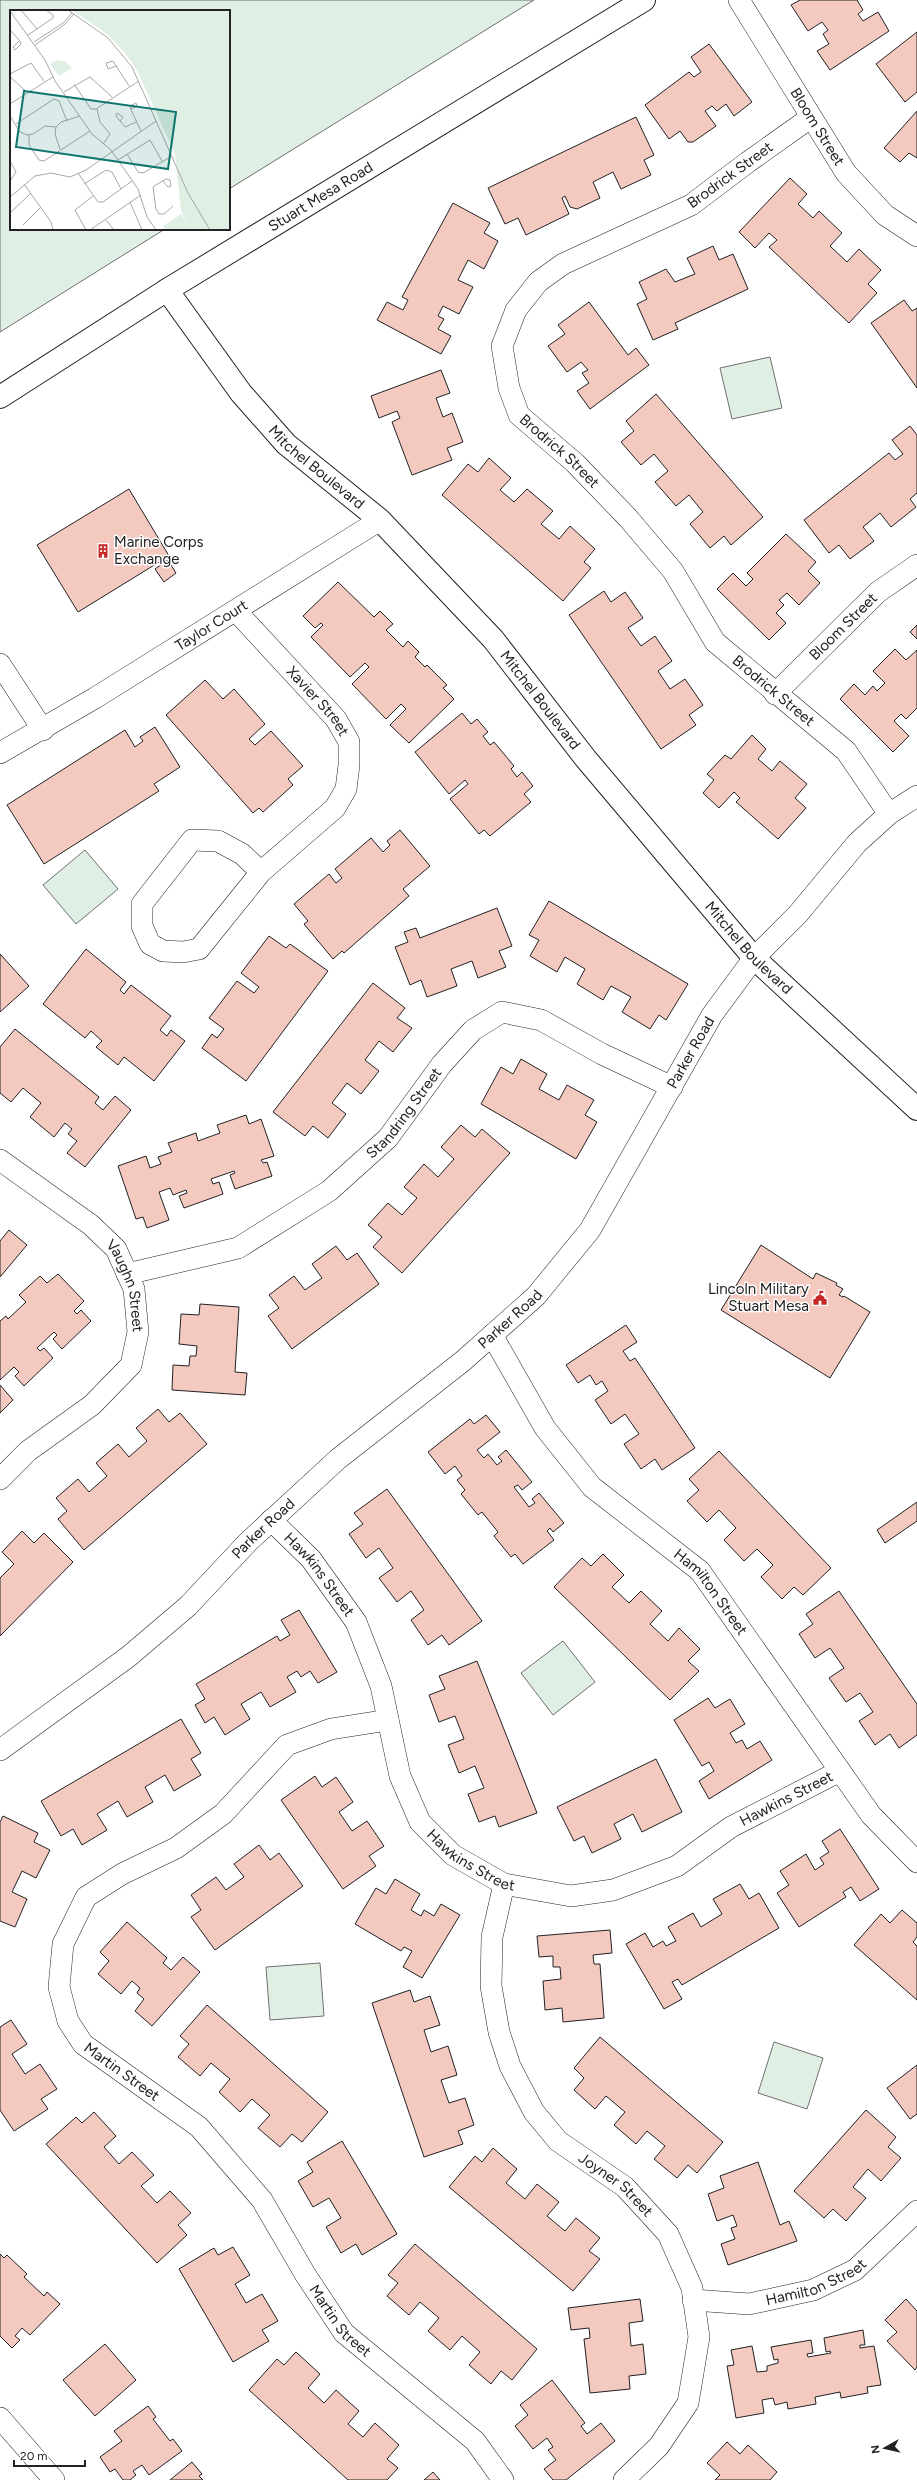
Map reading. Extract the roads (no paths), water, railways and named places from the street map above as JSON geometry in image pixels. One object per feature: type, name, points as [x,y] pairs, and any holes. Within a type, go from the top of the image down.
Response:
[{"type":"street","name":"Stuart Mesa Road","points":[[0,397],[167,290],[644,0]]},
{"type":"street","name":"Bloom Street","points":[[739,0],[810,118],[851,178],[885,215],[917,236]]},
{"type":"street","name":"Brodrick Street","points":[[810,118],[691,205],[563,264],[538,282],[516,310],[502,346],[509,388],[519,415],[576,463],[628,518],[673,571],[715,642],[775,694],[846,751],[889,814]]},
{"type":"street","name":"Mitchel Boulevard","points":[[167,290],[241,393],[286,444],[380,520],[493,639],[586,759],[754,958],[917,1109]]},
{"type":"street","name":"Taylor Court","points":[[0,753],[44,730],[380,520]]},
{"type":"street","name":"Bloom Street","points":[[775,694],[878,592],[917,565]]},
{"type":"street","name":"Xavier Street","points":[[236,611],[336,719],[349,742],[349,765],[346,789],[335,808],[261,872],[198,949],[183,952],[163,951],[150,944],[142,926],[142,904],[192,840],[218,840],[242,854],[261,872]]},
{"type":"street","points":[[0,664],[44,730]]},
{"type":"street","name":"Parker Road","points":[[0,1750],[110,1670],[188,1606],[248,1542],[338,1459],[463,1361],[536,1296],[590,1230],[712,1015],[754,958],[798,914],[857,843],[889,814],[917,796]]},
{"type":"street","name":"Standring Street","points":[[127,1274],[238,1248],[329,1191],[388,1138],[442,1064],[473,1030],[502,1012],[541,1020],[602,1054],[672,1087]]},
{"type":"street","name":"Vaughn Street","points":[[0,1160],[91,1225],[116,1249],[134,1289],[138,1332],[131,1365],[92,1405],[28,1451],[0,1479]]},
{"type":"street","name":"Hamilton Street","points":[[492,1335],[545,1428],[592,1487],[700,1571],[871,1815],[917,1862]]},
{"type":"street","name":"Hawkins Street","points":[[271,1520],[311,1559],[356,1622],[381,1686],[400,1776],[420,1822],[453,1855],[504,1884],[571,1896],[613,1890],[678,1866],[731,1827],[840,1770]]},
{"type":"street","name":"Martin Street","points":[[388,1720],[330,1729],[286,1745],[223,1814],[176,1848],[122,1874],[86,1897],[63,1944],[59,1987],[68,2020],[83,2044],[199,2127],[262,2200],[305,2274],[344,2333],[475,2441],[503,2480]]},
{"type":"street","name":"Joyner Street","points":[[504,1884],[492,1937],[491,1986],[499,2032],[510,2066],[534,2112],[558,2141],[625,2187],[668,2234],[692,2288],[699,2337],[688,2403],[659,2446],[624,2480]]},
{"type":"street","name":"Hamilton Street","points":[[694,2300],[749,2304],[813,2290],[854,2270],[917,2211]]},
{"type":"street","points":[[4,2431],[54,2480]]},
{"type":"place","name":"Marine Corps Exchange","points":[[103,551]]},
{"type":"place","name":"Lincoln Military Stuart Mesa","points":[[820,1298]]}]
